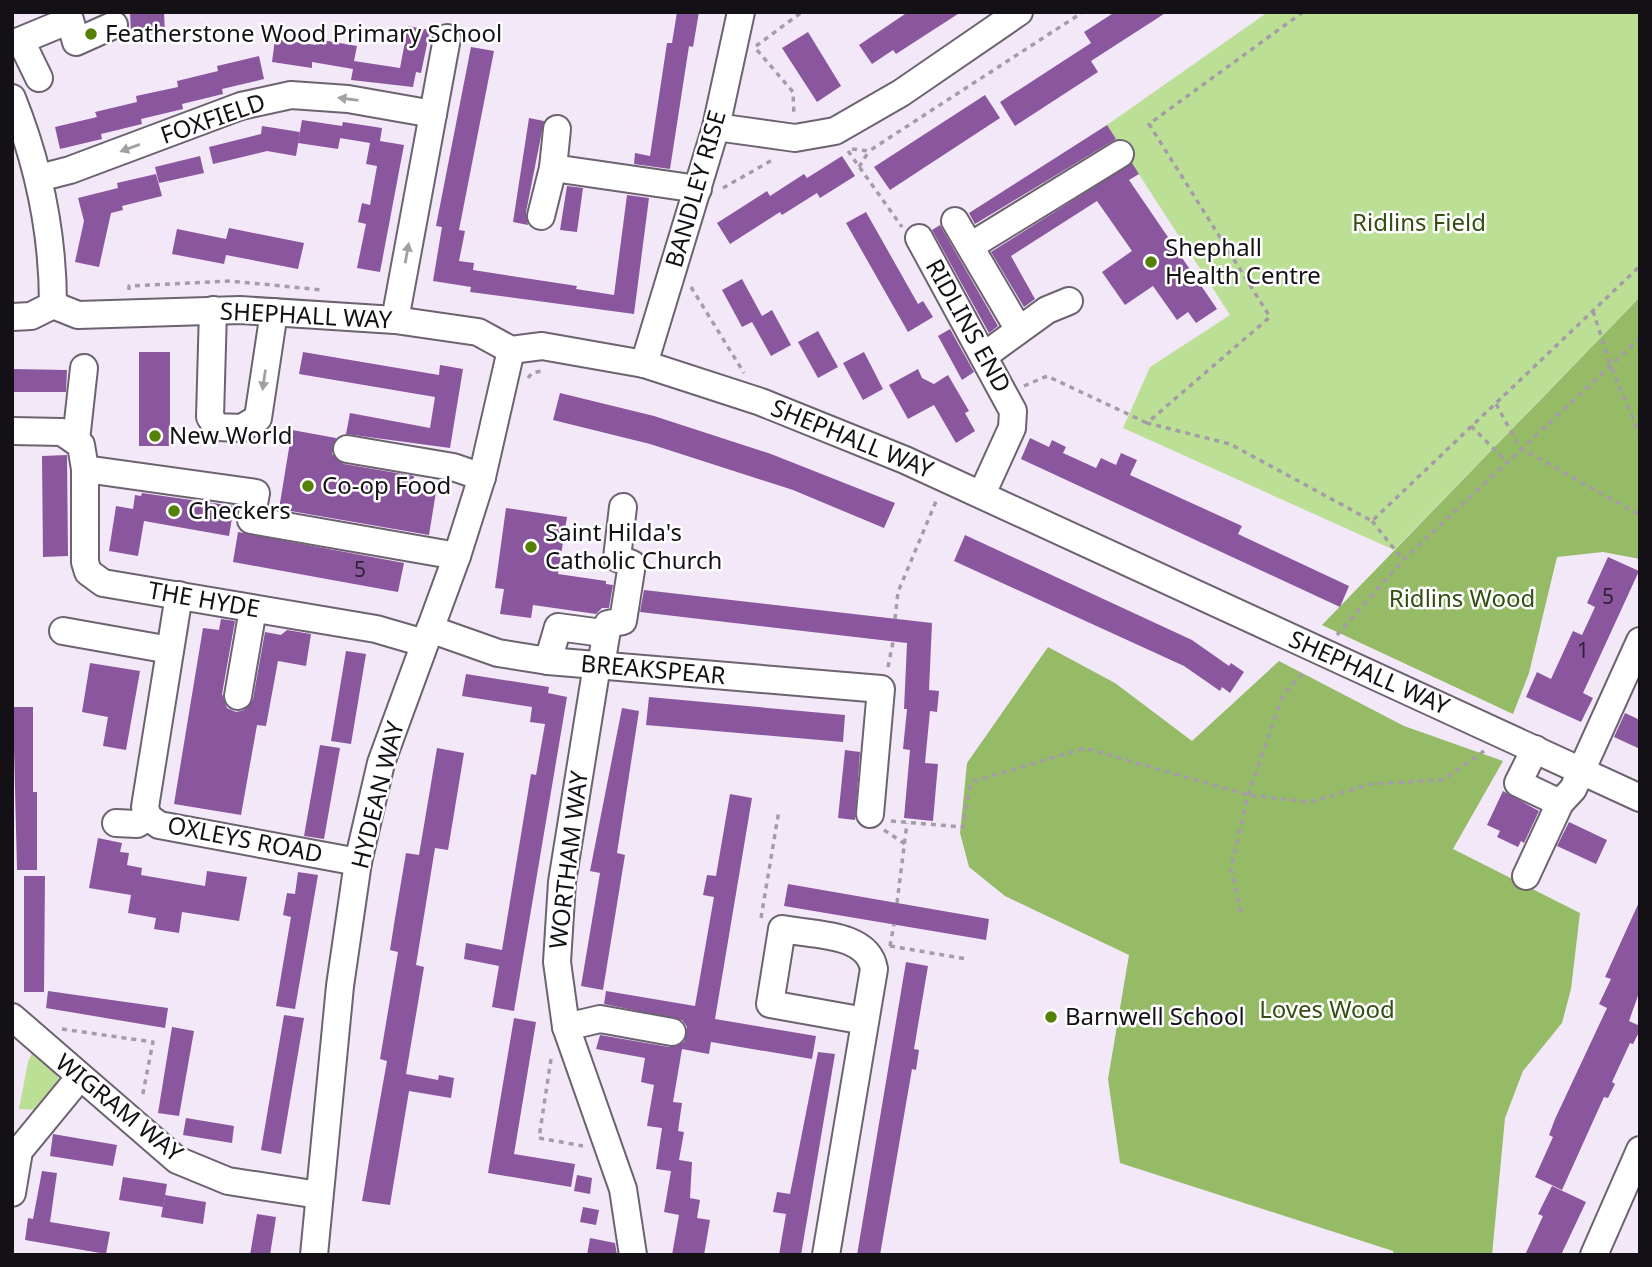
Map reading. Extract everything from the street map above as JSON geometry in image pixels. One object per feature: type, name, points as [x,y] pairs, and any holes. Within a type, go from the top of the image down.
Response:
[{"type":"street","name":"BANDLEY RISE","points":[[644,364],[716,127],[741,12]]},
{"type":"street","points":[[716,127],[795,138],[835,131],[901,93],[1019,12]]},
{"type":"street","points":[[39,78],[16,42],[70,20],[76,42],[114,25]]},
{"type":"street","points":[[395,320],[447,38]]},
{"type":"street","name":"FOXFIELD","points":[[39,178],[70,170],[241,106],[279,97],[327,96],[433,114]]},
{"type":"street","points":[[12,98],[39,178],[50,239],[53,305],[31,316],[12,317]]},
{"type":"street","points":[[541,216],[553,168],[557,129]]},
{"type":"street","points":[[972,245],[1120,154]]},
{"type":"street","points":[[553,168],[698,190]]},
{"type":"street","points":[[955,221],[972,245],[1019,330]]},
{"type":"street","name":"RIDLINS END","points":[[919,238],[985,355],[1013,411],[1012,428],[982,494]]},
{"type":"street","points":[[985,355],[1047,310],[1069,301]]},
{"type":"street","name":"SHEPHALL WAY","points":[[53,305],[78,315],[213,310],[395,320],[478,332],[511,350],[542,346],[644,364],[761,402],[946,478],[1640,798]]},
{"type":"street","points":[[213,310],[210,417],[217,427],[242,428],[258,418],[274,312]]},
{"type":"street","name":"HYDEAN WAY","points":[[314,1255],[340,986],[358,862],[381,763],[457,556],[482,477],[511,350]]},
{"type":"street","points":[[12,431],[62,432],[76,440],[84,368]]},
{"type":"street","name":"THE HYDE","points":[[76,440],[81,445],[85,469],[85,562],[88,572],[103,583],[427,636]]},
{"type":"street","points":[[347,449],[453,467],[482,477]]},
{"type":"street","points":[[85,469],[256,493],[251,520],[457,556]]},
{"type":"street","name":"WORTHAM WAY","points":[[623,507],[617,558],[632,564],[624,621],[608,624],[599,665],[557,923],[557,962],[566,1027],[623,1189],[633,1255]]},
{"type":"street","name":"OXLEYS ROAD","points":[[179,594],[145,807],[148,817],[159,825],[358,862]]},
{"type":"street","points":[[238,696],[253,609]]},
{"type":"street","points":[[548,661],[558,627],[595,632]]},
{"type":"street","points":[[63,631],[170,650]]},
{"type":"street","name":"BREAKSPEAR","points":[[427,636],[548,661],[881,689],[873,816]]},
{"type":"street","points":[[1526,876],[1560,803],[1573,789],[1640,641]]},
{"type":"street","points":[[1535,750],[1518,783],[1560,803]]},
{"type":"street","points":[[116,823],[137,824],[148,817]]},
{"type":"street","points":[[826,1255],[879,949],[782,929],[770,1004],[865,1021]]},
{"type":"street","name":"WIGRAM WAY","points":[[12,1017],[79,1078],[177,1160],[228,1181],[319,1195]]},
{"type":"street","points":[[566,1027],[600,1019],[672,1032]]},
{"type":"street","points":[[12,1193],[19,1151],[79,1078]]},
{"type":"street","points":[[1600,1253],[1640,1150]]},
{"type":"path","points":[[755,47],[802,12]]},
{"type":"path","points":[[859,168],[870,151],[1083,12]]},
{"type":"path","points":[[1147,423],[1270,317],[1149,124],[1303,12]]},
{"type":"path","points":[[870,151],[846,148],[897,224],[919,238]]},
{"type":"path","points":[[675,262],[761,402]]},
{"type":"path","points":[[1372,521],[1640,266]]},
{"type":"path","points":[[1593,311],[1610,364],[1640,435]]},
{"type":"path","points":[[1241,912],[1231,869],[1248,794],[1283,695],[1403,560],[1520,447],[1640,338]]},
{"type":"path","points":[[526,381],[532,373],[544,371]]},
{"type":"path","points":[[1006,394],[1047,376],[1147,423],[1230,444],[1372,521],[1403,560]]},
{"type":"path","points":[[1496,404],[1520,447],[1640,515]]},
{"type":"path","points":[[1471,426],[1506,461]]},
{"type":"path","points":[[895,619],[898,592],[946,478]]},
{"type":"path","points":[[873,816],[907,823],[962,827],[971,782],[1085,748],[1248,794],[1310,802],[1371,785],[1443,780],[1506,736]]},
{"type":"path","points":[[779,810],[761,919],[782,929]]},
{"type":"path","points":[[873,816],[882,829],[897,836],[905,844]]},
{"type":"path","points":[[897,903],[907,823]]},
{"type":"path","points":[[894,924],[879,949],[967,959]]},
{"type":"path","points":[[566,1027],[555,1035],[539,1138],[610,1150]]},
{"type":"path","points":[[58,1028],[153,1042],[137,1126]]},
{"type":"green space","name":"Ridlins Field","points":[[1268,12],[1640,12],[1640,297],[1394,550],[1123,428],[1150,367],[1230,315],[1107,125]]},
{"type":"green space","name":"Ridlins Wood","points":[[1640,297],[1640,559],[1603,552],[1557,557],[1529,673],[1513,714],[1322,625]]},
{"type":"green space","name":"Loves Wood","points":[[1048,647],[1115,683],[1192,741],[1279,661],[1404,726],[1503,761],[1453,849],[1580,913],[1571,989],[1562,1023],[1523,1071],[1505,1118],[1492,1255],[1394,1255],[1393,1251],[1120,1163],[1108,1079],[1129,955],[1005,896],[969,867],[960,833],[967,763]]},
{"type":"green space","points":[[34,1049],[56,1069],[60,1085],[39,1110],[19,1109],[28,1062]]},
{"type":"building","points":[[130,12],[164,12],[165,33],[131,35]]},
{"type":"building","points":[[677,12],[699,12],[693,47],[689,46],[670,169],[634,164],[635,153],[650,156],[667,43],[672,43]]},
{"type":"building","points":[[908,12],[961,12],[896,54],[893,50],[872,64],[859,45]]},
{"type":"building","points":[[1115,12],[1167,12],[1091,61],[1098,72],[1015,126],[1000,102],[1091,43],[1084,32]]},
{"type":"building","points":[[408,26],[430,30],[421,73],[416,72],[413,87],[351,80],[353,69],[312,62],[312,68],[272,62],[275,39],[316,45],[316,39],[357,46],[354,61],[400,68]]},
{"type":"building","points":[[808,32],[841,86],[817,102],[782,48]]},
{"type":"building","points":[[471,47],[494,51],[459,230],[465,231],[459,261],[474,263],[473,270],[577,286],[576,289],[614,295],[627,195],[649,198],[634,314],[470,292],[471,287],[433,281],[442,227],[436,226]]},
{"type":"building","points":[[259,56],[264,79],[222,89],[223,94],[182,104],[183,109],[141,119],[142,124],[101,134],[102,139],[60,149],[55,127],[97,117],[95,112],[137,102],[136,96],[178,87],[177,81],[218,71],[217,66]]},
{"type":"building","points":[[985,95],[1000,118],[890,190],[874,167]]},
{"type":"building","points":[[529,118],[544,121],[526,212],[528,225],[513,222]]},
{"type":"building","points":[[302,120],[382,128],[380,141],[404,145],[380,272],[357,268],[366,224],[358,222],[362,203],[370,205],[377,166],[366,164],[370,143],[340,138],[338,149],[298,143]]},
{"type":"building","points":[[1107,125],[1116,139],[975,224],[969,213]]},
{"type":"building","points":[[262,126],[300,132],[296,156],[267,151],[213,164],[209,147],[261,134]]},
{"type":"building","points":[[200,156],[204,173],[159,183],[155,167]]},
{"type":"building","points":[[842,156],[855,176],[820,198],[817,193],[782,215],[780,212],[730,244],[717,223],[767,191],[770,196],[804,174],[807,178]]},
{"type":"building","name":"Shephall Health Centre","points":[[1132,163],[1139,174],[1129,180],[1217,309],[1196,323],[1188,312],[1177,320],[1153,286],[1125,305],[1102,272],[1132,251],[1097,201],[1011,256],[1035,299],[1024,307],[991,252]]},
{"type":"building","points":[[156,174],[162,196],[122,206],[123,210],[111,213],[99,267],[75,262],[84,221],[78,198],[118,188],[117,183]]},
{"type":"building","points":[[567,186],[583,188],[577,232],[560,230]]},
{"type":"building","points":[[866,212],[918,304],[923,301],[933,317],[908,332],[846,223]]},
{"type":"building","points":[[940,225],[998,326],[989,333],[932,230]]},
{"type":"building","points":[[229,228],[304,243],[298,269],[226,255],[224,264],[172,254],[177,229],[226,239]]},
{"type":"building","points":[[742,279],[762,316],[772,310],[791,345],[771,356],[752,322],[742,327],[722,290]]},
{"type":"building","points":[[950,329],[974,372],[962,380],[938,336]]},
{"type":"building","points":[[818,331],[838,367],[818,378],[798,342]]},
{"type":"building","points":[[139,352],[170,352],[170,446],[139,446]]},
{"type":"building","points":[[303,352],[439,375],[440,365],[463,369],[450,448],[346,434],[350,413],[430,428],[435,397],[299,374]]},
{"type":"building","points":[[864,352],[883,389],[863,400],[843,363]]},
{"type":"building","points":[[12,369],[67,370],[66,392],[12,392]]},
{"type":"building","points":[[918,369],[922,378],[934,384],[948,375],[969,411],[965,413],[975,431],[956,443],[934,405],[908,419],[889,385]]},
{"type":"building","points":[[560,393],[654,416],[771,454],[895,503],[884,528],[793,490],[650,444],[553,420]]},
{"type":"building","points":[[292,430],[336,438],[332,454],[344,464],[414,476],[412,489],[436,492],[429,535],[279,509]]},
{"type":"building","points":[[1030,438],[1049,447],[1052,440],[1066,447],[1063,453],[1096,468],[1101,458],[1116,465],[1121,453],[1137,460],[1130,475],[1242,526],[1238,534],[1349,586],[1340,607],[1021,459]]},
{"type":"building","points":[[67,455],[68,556],[43,557],[42,456]]},
{"type":"building","points":[[142,493],[234,506],[229,536],[144,521],[138,556],[109,551],[116,506],[133,509],[135,495],[141,496]]},
{"type":"building","name":"Saint Hilda's Catholic Church","points":[[506,508],[567,517],[558,574],[606,581],[606,584],[613,585],[609,608],[602,608],[596,614],[533,605],[531,618],[500,614],[504,589],[495,588]]},
{"type":"building","points":[[238,532],[404,563],[398,592],[233,562]]},
{"type":"building","points":[[965,535],[1192,640],[1229,666],[1231,663],[1244,672],[1230,693],[1222,687],[1220,691],[1184,666],[954,561]]},
{"type":"building","points":[[1608,557],[1639,571],[1583,693],[1593,698],[1581,722],[1526,697],[1537,672],[1551,679],[1573,631],[1582,635],[1595,607],[1587,603]]},
{"type":"building","points":[[644,590],[932,623],[929,690],[939,691],[937,712],[930,711],[925,763],[938,764],[933,821],[904,818],[910,750],[903,749],[907,709],[904,709],[907,643],[640,612]]},
{"type":"building","points":[[221,619],[235,621],[222,694],[227,708],[236,712],[244,710],[253,699],[265,632],[281,635],[287,630],[311,634],[306,666],[278,661],[266,726],[257,725],[241,815],[174,804],[203,628],[219,630]]},
{"type":"building","points":[[346,651],[366,654],[351,744],[331,741]]},
{"type":"building","points":[[90,663],[140,671],[126,750],[103,746],[108,717],[82,712]]},
{"type":"building","points":[[466,674],[549,687],[548,693],[567,697],[514,1011],[492,1007],[499,966],[464,959],[466,943],[502,950],[531,774],[536,775],[545,724],[530,722],[532,707],[462,696]]},
{"type":"building","points":[[649,697],[845,715],[843,742],[646,725]]},
{"type":"building","points":[[13,707],[33,707],[37,870],[17,870]]},
{"type":"building","points":[[622,708],[639,711],[617,853],[625,855],[603,990],[581,986],[600,873],[590,871]]},
{"type":"building","points":[[1625,713],[1640,720],[1640,749],[1614,737]]},
{"type":"building","points":[[320,745],[340,748],[324,839],[304,836]]},
{"type":"building","points":[[437,748],[464,753],[448,850],[435,848],[416,965],[424,967],[406,1074],[438,1080],[439,1075],[454,1078],[451,1098],[409,1091],[390,1205],[362,1201],[387,1061],[380,1059],[398,952],[390,950],[395,918],[406,853],[419,855]]},
{"type":"building","points":[[845,750],[860,752],[855,820],[838,818]]},
{"type":"building","points":[[1503,791],[1539,811],[1524,843],[1521,841],[1518,847],[1497,837],[1500,831],[1487,825]]},
{"type":"building","points":[[730,794],[752,798],[715,1019],[816,1036],[812,1059],[711,1042],[709,1054],[682,1049],[673,1102],[682,1103],[678,1131],[684,1132],[679,1160],[692,1162],[690,1198],[700,1200],[697,1218],[710,1220],[704,1255],[672,1255],[679,1215],[664,1212],[671,1171],[656,1169],[662,1128],[647,1126],[654,1085],[641,1082],[645,1058],[596,1049],[600,1035],[669,1047],[684,1042],[687,1027],[682,1020],[604,1004],[606,991],[695,1006],[714,897],[703,895],[707,875],[716,876]]},
{"type":"building","points":[[1569,822],[1607,840],[1596,864],[1557,846]]},
{"type":"building","points":[[98,838],[122,843],[120,852],[129,853],[127,865],[142,868],[141,875],[205,886],[207,871],[247,877],[239,921],[182,912],[179,933],[154,929],[156,918],[128,913],[131,895],[89,888]]},
{"type":"building","points":[[298,872],[318,875],[295,1009],[276,1006],[291,917],[283,915],[287,893],[295,894]]},
{"type":"building","points":[[24,876],[45,876],[44,992],[24,992]]},
{"type":"building","points":[[788,884],[989,919],[986,940],[784,906]]},
{"type":"building","points":[[1640,900],[1640,990],[1629,1021],[1640,1026],[1640,1030],[1633,1044],[1630,1043],[1612,1082],[1615,1084],[1608,1098],[1604,1097],[1562,1190],[1535,1177],[1553,1137],[1549,1135],[1555,1119],[1607,1008],[1599,1004],[1611,979],[1605,977]]},
{"type":"building","points":[[906,962],[928,966],[914,1049],[919,1050],[916,1070],[912,1069],[880,1255],[857,1255]]},
{"type":"building","points":[[48,991],[168,1008],[165,1028],[46,1008]]},
{"type":"building","points":[[284,1015],[304,1018],[281,1154],[261,1150]]},
{"type":"building","points":[[514,1018],[536,1022],[514,1154],[575,1164],[571,1187],[488,1173]]},
{"type":"building","points":[[172,1027],[194,1031],[179,1116],[158,1113]]},
{"type":"building","points":[[818,1052],[835,1054],[801,1255],[779,1255],[786,1214],[773,1212],[777,1192],[790,1194]]},
{"type":"building","points":[[186,1118],[234,1126],[232,1143],[183,1135]]},
{"type":"building","points":[[53,1134],[117,1145],[113,1166],[50,1156]]},
{"type":"building","points":[[42,1171],[57,1173],[50,1222],[110,1232],[106,1254],[25,1240],[28,1218],[33,1219]]},
{"type":"building","points":[[577,1175],[592,1178],[590,1194],[574,1191]]},
{"type":"building","points":[[123,1177],[167,1184],[163,1207],[119,1200]]},
{"type":"building","points":[[1552,1186],[1586,1202],[1561,1255],[1525,1255],[1543,1216],[1538,1214]]},
{"type":"building","points":[[165,1195],[206,1202],[203,1224],[161,1217]]},
{"type":"building","points":[[583,1207],[599,1210],[596,1225],[580,1222]]},
{"type":"building","points":[[257,1214],[276,1217],[270,1255],[250,1255]]},
{"type":"building","points":[[590,1238],[615,1243],[617,1255],[587,1255]]},
{"type":"place","name":"Featherstone Wood Primary School","points":[[91,34]]},
{"type":"place","name":"Shephall Health Centre","points":[[1151,262]]},
{"type":"place","name":"New World","points":[[155,436]]},
{"type":"place","name":"Co-op Food","points":[[308,486]]},
{"type":"place","name":"Checkers","points":[[174,511]]},
{"type":"place","name":"Saint Hilda's Catholic Church","points":[[531,547]]},
{"type":"place","name":"Barnwell School","points":[[1051,1017]]}]
